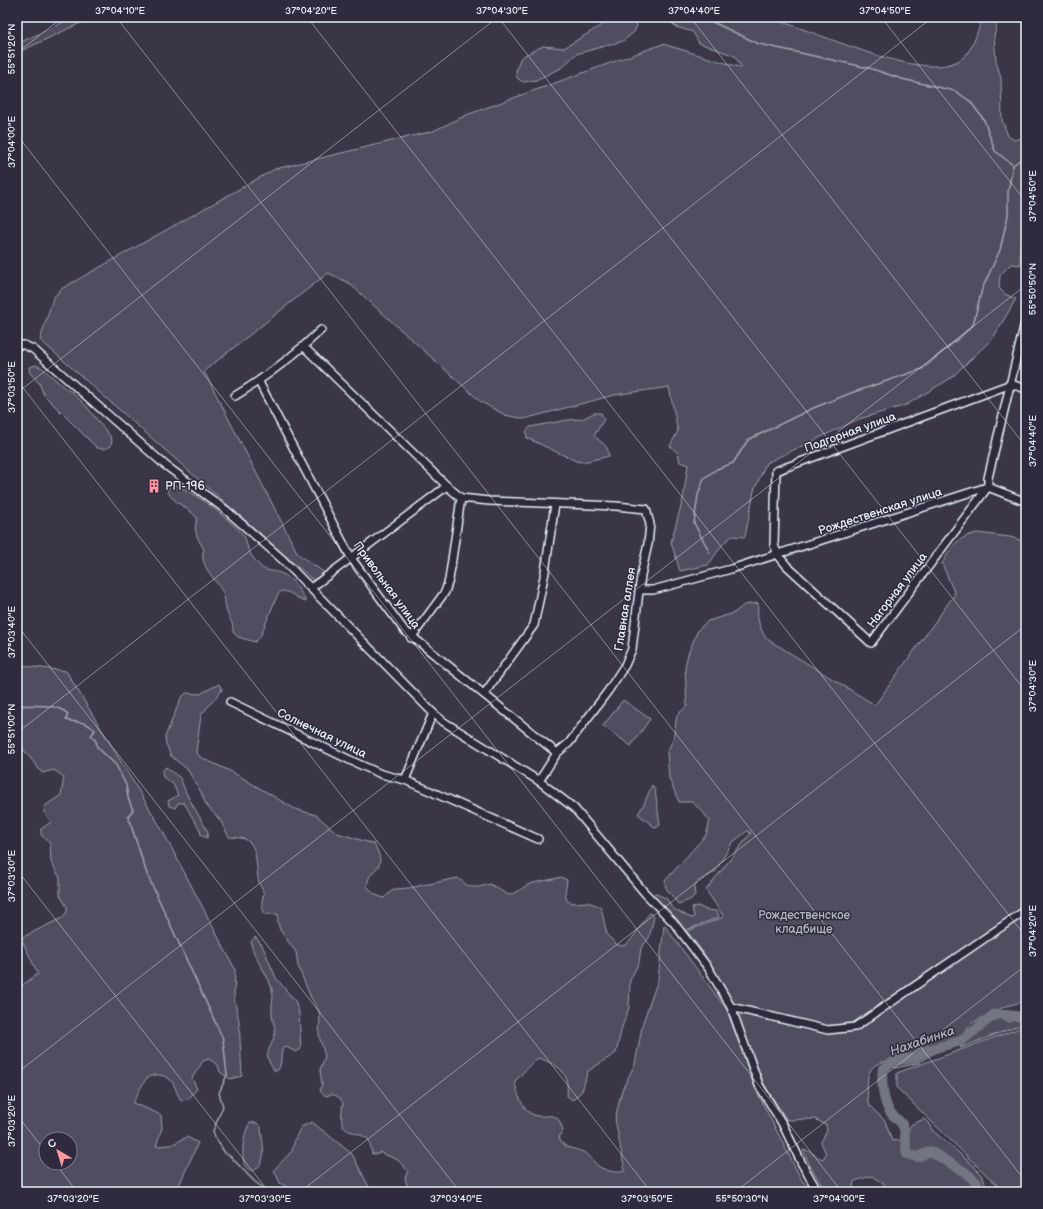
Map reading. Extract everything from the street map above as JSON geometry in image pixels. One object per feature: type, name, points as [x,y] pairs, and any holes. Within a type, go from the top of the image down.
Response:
[{"type":"street","points":[[1026,318],[1024,335],[988,478],[988,487],[1026,502]]},
{"type":"street","points":[[235,396],[259,382],[304,346],[321,330]]},
{"type":"street","points":[[17,345],[24,345],[34,349],[42,355],[165,465],[226,510],[258,538],[311,588],[433,713],[444,722],[539,781],[574,808],[644,892],[674,923],[709,969],[731,1007],[760,1085],[782,1123],[802,1164],[818,1192]]},
{"type":"street","points":[[304,346],[447,486],[462,498],[489,501],[555,504],[545,572],[534,625],[484,694]]},
{"type":"street","name":"Привольная улица","points":[[259,382],[351,558],[404,630],[411,638],[557,753]]},
{"type":"street","points":[[1011,384],[1026,389]]},
{"type":"street","name":"Подгорная улица","points":[[778,555],[774,545],[776,471],[1011,384]]},
{"type":"street","points":[[311,588],[447,486]]},
{"type":"street","name":"Нагорная улица","points":[[778,555],[787,566],[871,643],[988,487]]},
{"type":"street","name":"Рождественская улица","points":[[639,590],[653,590],[778,555],[988,487]]},
{"type":"street","points":[[411,638],[445,592],[449,580],[462,498]]},
{"type":"street","name":"Главная аллея","points":[[539,781],[557,753],[569,743],[625,665],[632,649],[639,590],[650,524],[646,509],[555,504]]},
{"type":"street","name":"Солнечная улица","points":[[230,702],[348,759],[382,774],[405,780],[538,839]]},
{"type":"street","points":[[405,780],[433,713]]},
{"type":"street","points":[[731,1007],[828,1030],[855,1027],[1026,910]]},
{"type":"green space","points":[[74,17],[93,17],[17,53],[17,44]]},
{"type":"green space","points":[[615,17],[634,17],[637,26],[634,32],[623,41],[576,54],[561,68],[536,80],[523,82],[517,78],[516,71],[520,59],[525,55],[543,46],[564,48]]},
{"type":"green space","points":[[666,17],[763,17],[783,22],[862,51],[890,59],[917,65],[940,66],[963,58],[974,42],[983,17],[999,17],[994,36],[996,61],[1001,78],[1002,120],[1008,136],[1014,140],[1026,137],[1026,232],[1020,246],[1020,265],[1011,264],[1000,275],[999,288],[1005,294],[1016,299],[993,338],[951,378],[906,405],[859,419],[766,463],[754,491],[745,537],[732,536],[723,544],[708,565],[680,571],[671,542],[683,499],[688,465],[680,462],[678,453],[670,446],[678,431],[669,387],[614,395],[524,419],[505,415],[481,402],[349,283],[328,273],[204,371],[298,554],[325,573],[313,580],[40,340],[53,298],[61,289],[275,169],[433,131],[469,114],[663,44],[742,68],[735,56],[699,43],[693,32],[676,27]]},
{"type":"green space","points":[[36,365],[42,368],[66,389],[72,392],[86,406],[110,436],[112,440],[111,446],[104,449],[97,448],[44,395],[39,383],[30,373],[29,367]]},
{"type":"green space","points":[[594,413],[601,413],[604,419],[594,436],[606,447],[609,456],[583,462],[576,461],[527,438],[526,432],[530,427],[582,419]]},
{"type":"green space","points":[[169,484],[186,490],[220,513],[244,536],[250,553],[258,564],[262,568],[284,575],[292,581],[299,589],[306,602],[288,592],[281,591],[277,596],[260,637],[255,642],[238,637],[233,632],[233,625],[226,609],[223,593],[203,561],[204,549],[198,538],[195,527],[197,518],[170,495],[167,491]]},
{"type":"green space","name":"Рождественское кладбище","points":[[977,533],[1010,537],[1026,542],[1026,969],[1022,973],[1026,982],[1026,1001],[1006,1006],[972,1023],[964,1033],[946,1048],[929,1056],[919,1063],[895,1068],[891,1064],[895,1060],[877,1064],[869,1073],[867,1086],[868,1104],[885,1121],[892,1141],[901,1140],[912,1124],[924,1119],[932,1130],[973,1165],[981,1175],[990,1192],[895,1192],[872,1176],[854,1181],[853,1187],[855,1192],[826,1192],[809,1164],[803,1150],[823,1159],[826,1154],[821,1142],[827,1131],[826,1125],[815,1119],[787,1120],[764,1084],[732,1000],[703,952],[687,931],[724,917],[706,890],[751,833],[747,831],[732,843],[715,872],[697,882],[694,888],[695,895],[690,900],[678,904],[666,888],[665,881],[706,835],[710,821],[692,802],[679,802],[669,778],[667,752],[673,740],[677,715],[687,706],[685,667],[688,654],[698,630],[708,621],[734,613],[744,605],[758,603],[759,622],[767,639],[875,705],[955,594],[942,564],[949,552],[959,540]]},
{"type":"green space","points":[[17,665],[66,671],[160,826],[235,969],[234,998],[239,1021],[242,1076],[230,1079],[220,1072],[218,1065],[209,1059],[203,1061],[192,1078],[197,1089],[188,1099],[181,1100],[171,1080],[165,1076],[154,1075],[147,1078],[133,1103],[161,1115],[162,1128],[156,1146],[171,1145],[187,1137],[198,1143],[176,1192],[17,1192],[17,989],[38,974],[21,938],[62,918],[67,912],[67,907],[60,895],[60,878],[51,862],[50,843],[41,835],[41,829],[51,822],[44,812],[45,806],[61,795],[64,777],[54,770],[42,773],[17,741]]},
{"type":"green space","points":[[219,684],[222,690],[201,715],[196,752],[200,757],[232,772],[295,809],[316,815],[337,833],[374,844],[380,860],[377,868],[371,874],[367,886],[377,895],[384,898],[394,889],[409,888],[458,878],[472,887],[480,887],[490,884],[508,895],[515,893],[530,884],[561,877],[567,880],[565,894],[567,901],[574,903],[588,902],[601,907],[607,935],[617,945],[625,946],[650,913],[654,917],[649,938],[641,948],[639,962],[630,980],[629,1008],[622,1027],[616,1053],[588,1071],[582,1091],[573,1100],[567,1096],[567,1081],[562,1071],[553,1064],[539,1058],[533,1062],[515,1081],[523,1106],[530,1113],[539,1116],[552,1116],[558,1119],[563,1131],[559,1137],[564,1145],[587,1154],[598,1166],[611,1172],[625,1171],[615,1119],[622,1090],[635,1064],[643,1022],[658,980],[664,925],[727,1010],[755,1088],[801,1179],[811,1192],[409,1192],[405,1178],[408,1171],[398,1160],[379,1152],[379,1154],[372,1154],[369,1140],[347,1130],[344,1127],[342,1122],[343,1103],[339,1097],[332,1094],[326,1096],[320,1091],[322,1084],[320,1070],[325,1056],[319,1036],[320,1016],[298,966],[296,952],[280,930],[278,914],[265,914],[262,906],[264,894],[259,883],[254,849],[251,844],[242,838],[229,837],[220,820],[206,805],[201,792],[187,769],[171,756],[166,744],[165,737],[181,698],[186,693],[200,694]]},
{"type":"green space","points":[[623,700],[650,719],[631,746],[603,726]]},
{"type":"green space","points":[[166,767],[180,778],[187,795],[208,832],[207,838],[201,835],[200,830],[184,803],[178,803],[175,808],[169,806],[168,801],[178,795],[173,784],[163,777],[162,771]]},
{"type":"green space","points":[[652,785],[655,790],[660,825],[656,828],[638,814]]},
{"type":"green space","points":[[655,893],[667,899],[672,908],[691,918],[694,917],[692,907],[698,906],[706,910],[717,911],[719,917],[686,930],[680,927],[653,895]]},
{"type":"green space","points":[[255,937],[262,945],[276,978],[295,1001],[299,1012],[301,1049],[296,1052],[284,1046],[278,1070],[275,1071],[268,1060],[268,1052],[275,1032],[272,1018],[272,988],[252,949],[251,942]]},
{"type":"green space","points":[[1026,1016],[1026,1023],[960,1048],[978,1031],[999,1018],[1009,1022]]},
{"type":"green space","points":[[1026,1026],[1026,1192],[1004,1192],[897,1088],[897,1073]]},
{"type":"green space","points":[[312,1122],[352,1154],[370,1189],[378,1192],[295,1192],[280,1183],[274,1170],[292,1151],[295,1139],[301,1127]]},
{"type":"green space","points":[[250,1123],[257,1123],[261,1127],[263,1146],[263,1157],[261,1163],[253,1171],[247,1168],[243,1159],[244,1138]]},
{"type":"waterway","points":[[702,17],[759,44],[869,68],[902,79],[955,91],[970,101],[984,120],[995,151],[1013,165]]},
{"type":"waterway","points":[[710,553],[694,523],[698,495],[704,478],[717,469],[733,463],[748,440],[811,409],[851,393],[922,369],[973,325],[982,289],[1000,250],[1008,215],[1008,192],[1013,165],[1026,156]]},
{"type":"waterway","points":[[17,705],[50,706],[62,710],[68,714],[66,720],[87,724],[95,730],[91,736],[96,741],[97,747],[116,765],[126,785],[128,798],[133,810],[128,816],[147,874],[223,1039],[227,1075],[219,1093],[223,1106],[213,1131],[215,1137],[225,1153],[231,1157],[254,1181],[269,1192]]},
{"type":"waterway","name":"Нахабинка","points":[[975,1192],[977,1183],[965,1172],[930,1151],[918,1157],[907,1154],[903,1126],[892,1115],[884,1098],[882,1079],[883,1069],[896,1060],[915,1058],[928,1050],[961,1041],[995,1014],[1024,1017],[1026,1015]]},
{"type":"place","name":"РП-196","points":[[154,486]]}]
